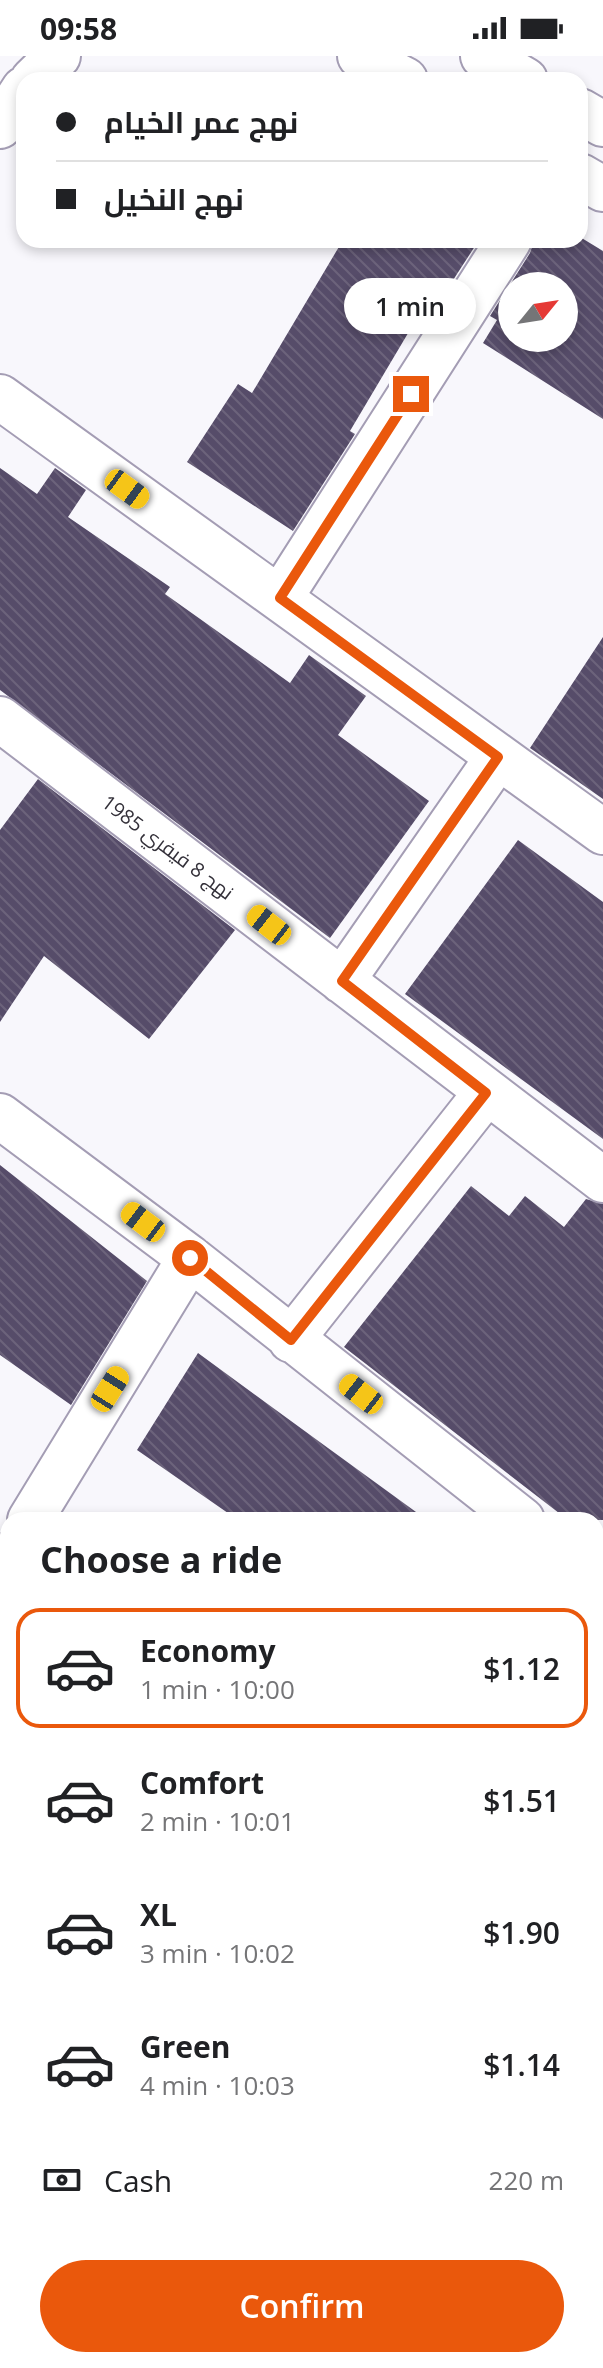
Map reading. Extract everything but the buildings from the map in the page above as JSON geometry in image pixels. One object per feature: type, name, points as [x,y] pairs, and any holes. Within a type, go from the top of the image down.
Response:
[{"type":"street","points":[[40,72],[58,56]]},
{"type":"street","points":[[360,56],[390,72]]},
{"type":"street","points":[[483,56],[511,72]]},
{"type":"street","points":[[280,598],[504,248]]},
{"type":"street","points":[[0,397],[603,832]]},
{"type":"street","name":"نهج 8 فيفري 1985","points":[[0,719],[603,1180]]},
{"type":"street","points":[[342,981],[498,757]]},
{"type":"street","points":[[291,1340],[486,1093]]},
{"type":"street","points":[[0,1116],[190,1258],[512,1512]]},
{"type":"street","points":[[35,1512],[190,1258]]},
{"type":"route","points":[[190,1258],[291,1340],[486,1093],[342,981],[498,757],[280,598],[411,394]]}]
